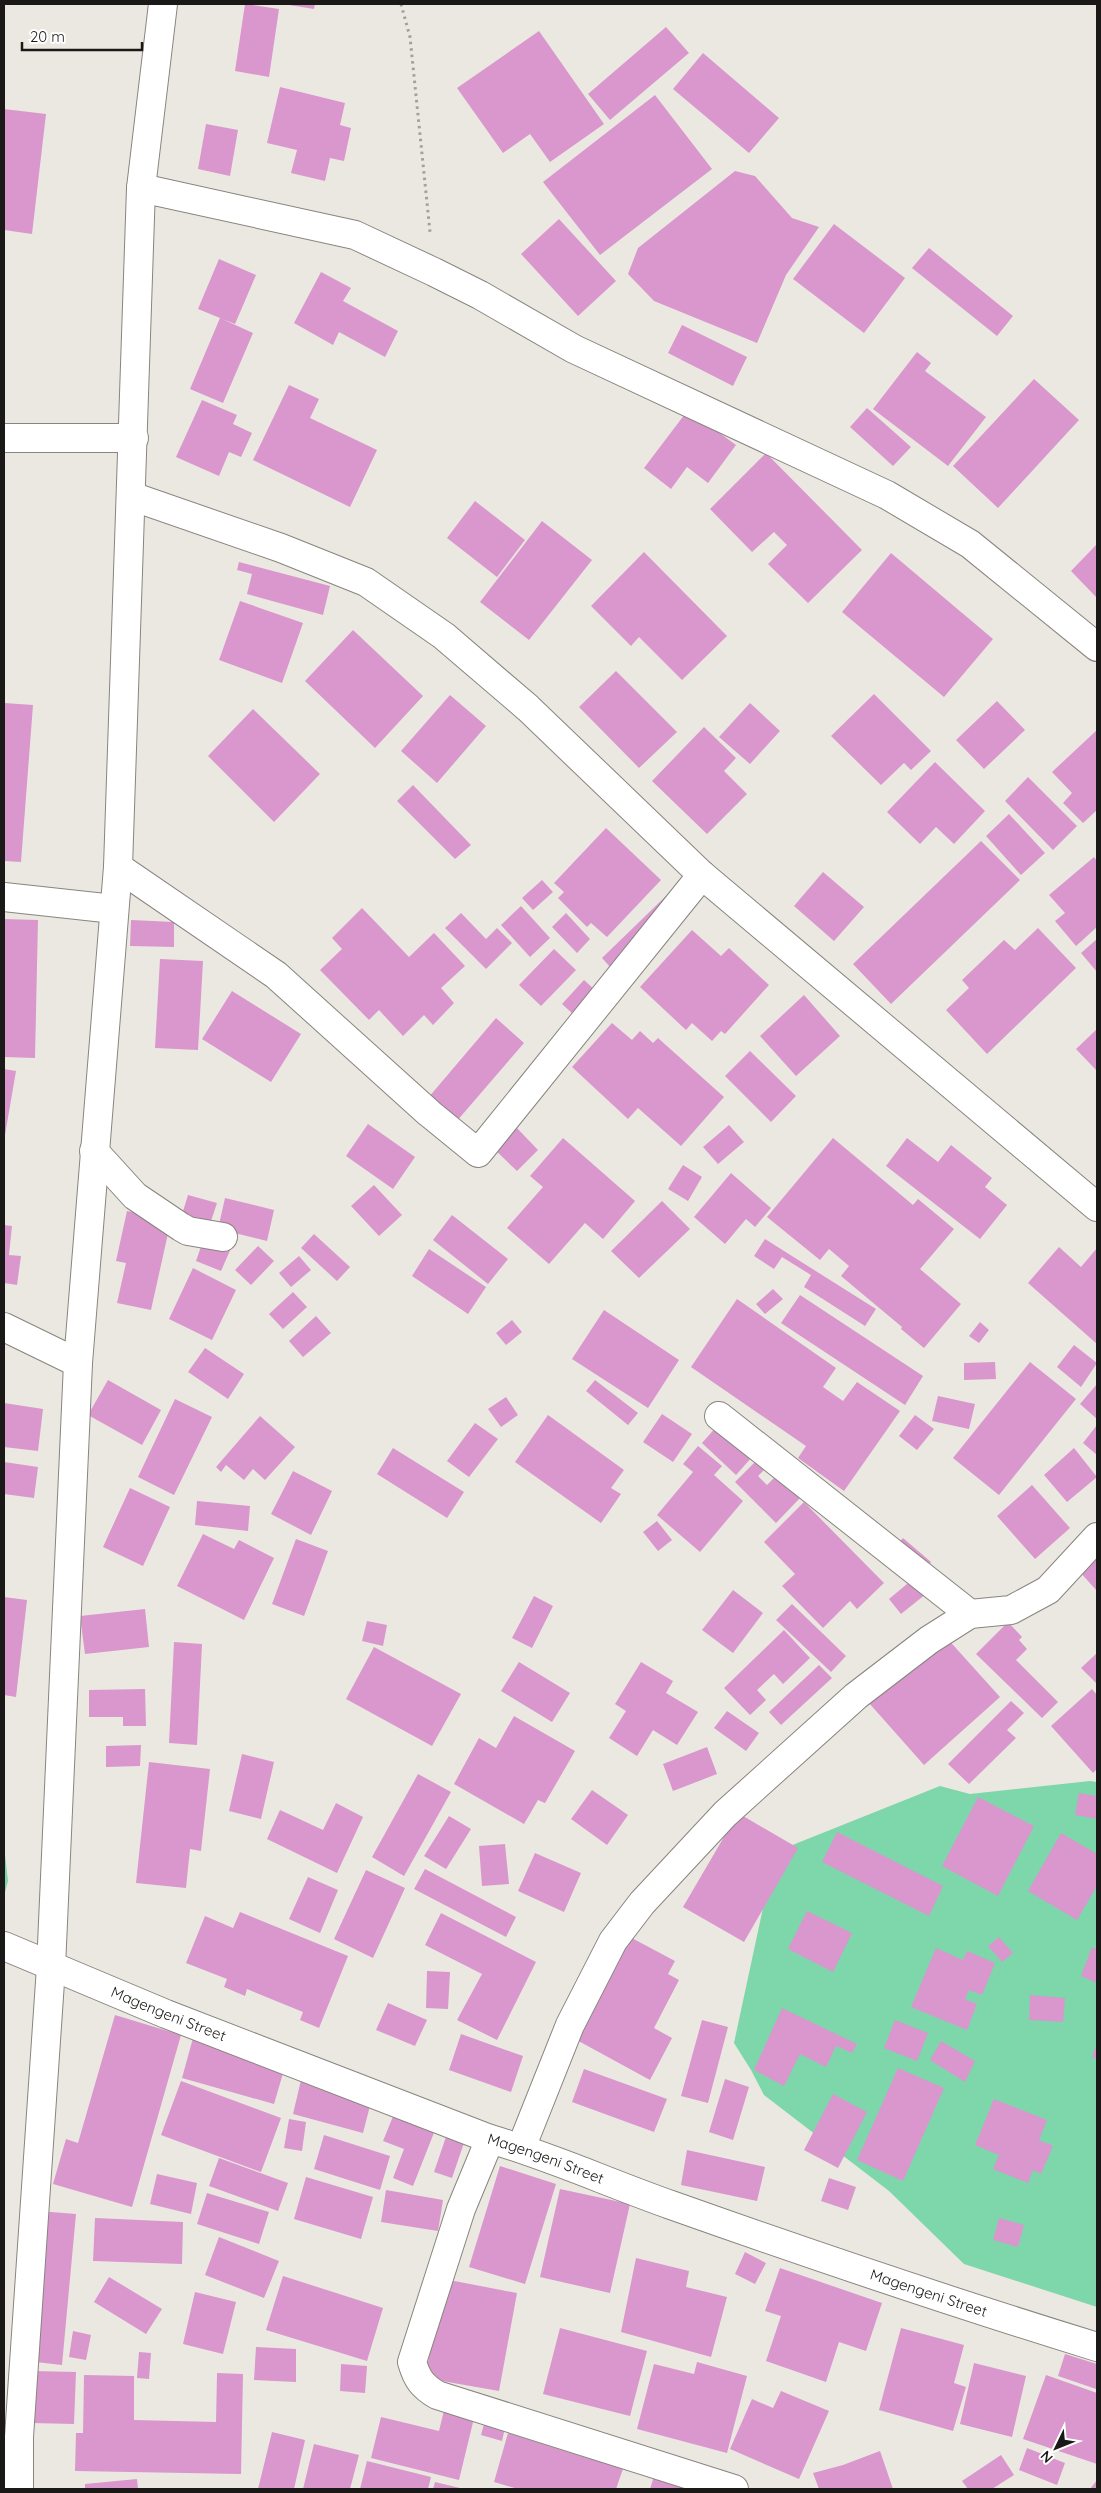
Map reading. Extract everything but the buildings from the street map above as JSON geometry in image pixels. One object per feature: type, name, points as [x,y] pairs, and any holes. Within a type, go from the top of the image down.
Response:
[{"type":"street","points":[[19,2489],[19,2437],[51,1967],[78,1363],[118,867],[141,188],[163,4]]},
{"type":"street","points":[[141,188],[355,235],[434,272],[480,295],[574,349],[887,496],[970,544],[1097,647]]},
{"type":"street","points":[[4,438],[134,438]]},
{"type":"street","points":[[130,496],[281,548],[366,582],[444,636],[528,708],[702,875],[1097,1207]]},
{"type":"street","points":[[118,867],[276,975],[429,1113],[478,1153],[702,875]]},
{"type":"street","points":[[4,897],[114,909]]},
{"type":"street","points":[[94,1151],[135,1196],[181,1228],[223,1237]]},
{"type":"street","points":[[4,1327],[78,1363]]},
{"type":"street","points":[[719,1416],[970,1614]]},
{"type":"street","points":[[521,2148],[570,2025],[613,1942],[642,1903],[725,1814],[856,1696],[929,1640],[970,1614],[1011,1610],[1048,1590],[1097,1537]]},
{"type":"street","name":"Magengeni Street","points":[[4,1946],[51,1967],[490,2139],[521,2148],[774,2241],[1097,2347]]},
{"type":"street","points":[[490,2139],[461,2209],[412,2362],[416,2375],[423,2387],[437,2395],[734,2489]]},
{"type":"path","points":[[402,4],[410,37],[434,272]]},
{"type":"green space","points":[[1090,1781],[1097,1782],[1097,2307],[964,2264],[889,2191],[764,2095],[734,2043],[775,1852],[940,1786],[970,1794]]},
{"type":"green space","points":[[4,1846],[8,1881],[4,1896]]}]
